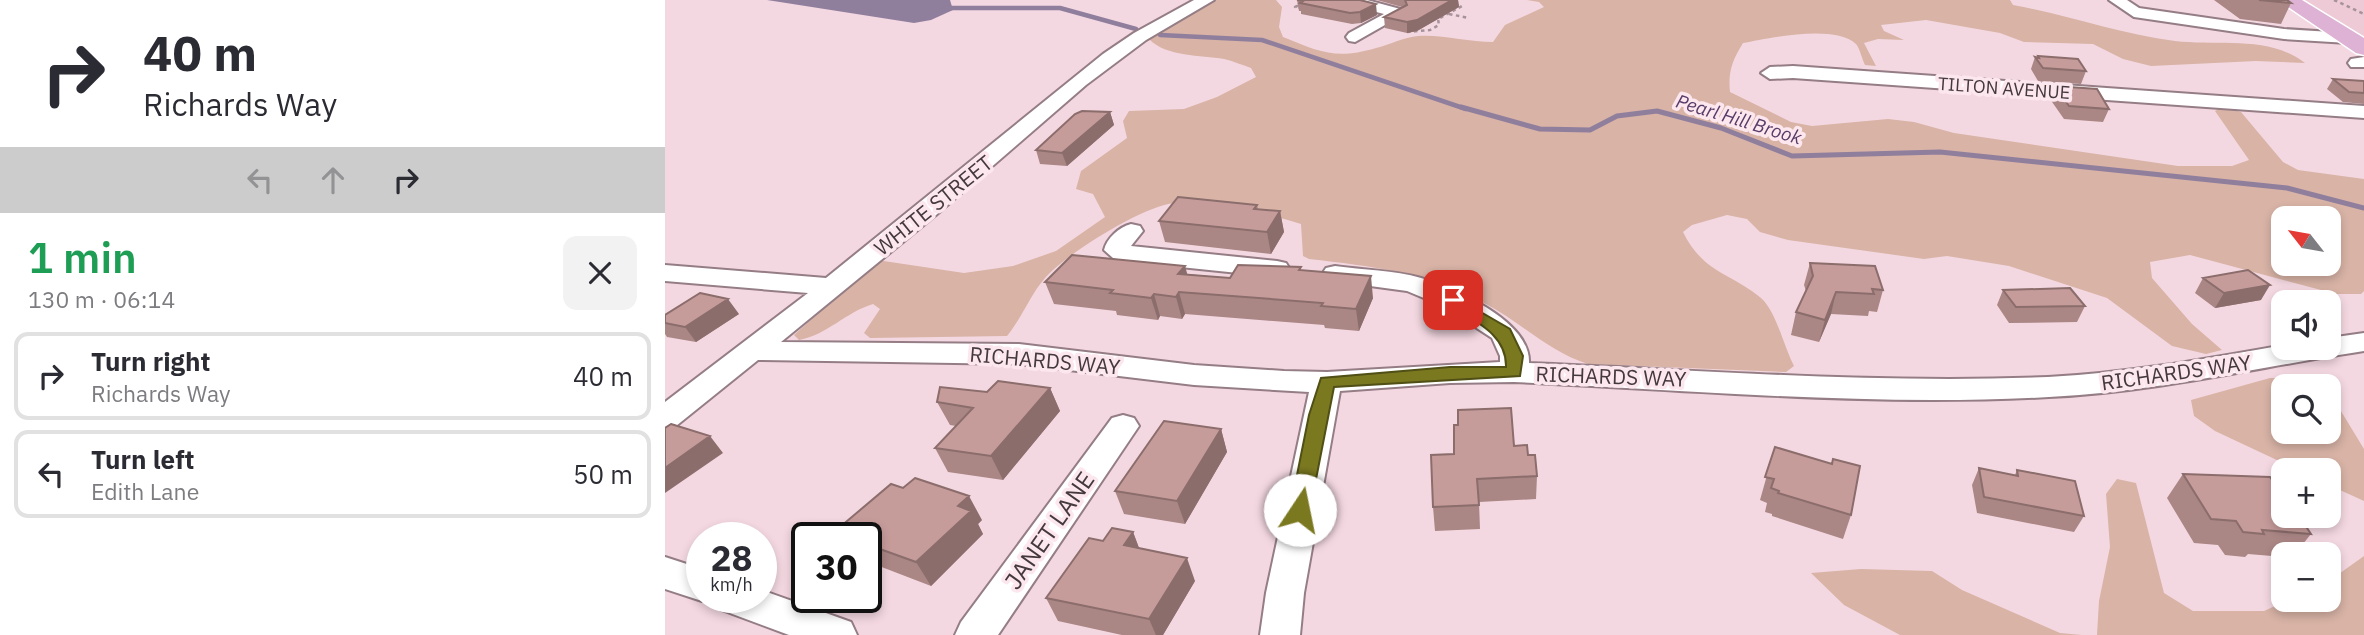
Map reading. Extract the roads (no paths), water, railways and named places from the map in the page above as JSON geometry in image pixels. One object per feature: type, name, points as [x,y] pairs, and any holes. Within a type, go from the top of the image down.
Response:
[{"type":"main road","points":[[2282,4],[2358,53]]},
{"type":"street","name":"WHITE STREET","points":[[665,418],[762,351],[832,287],[1107,60],[1202,0]]},
{"type":"street","points":[[1348,0],[1398,13],[1355,37]]},
{"type":"street","points":[[2116,0],[2134,12],[2272,33],[2319,36]]},
{"type":"street","points":[[2282,4],[2319,36],[2358,53]]},
{"type":"street","name":"TILTON AVENUE","points":[[1770,73],[1793,72],[2364,112]]},
{"type":"street","points":[[1131,231],[1117,246],[1122,253],[1412,284],[1453,300],[1504,333],[1515,356],[1514,372]]},
{"type":"street","points":[[665,272],[832,287]]},
{"type":"street","points":[[2341,345],[2364,342]]},
{"type":"street","name":"RICHARDS WAY","points":[[762,351],[1019,354],[1194,375],[1327,382],[1450,373],[1514,372],[1899,389],[2092,384],[2156,378],[2271,357]]},
{"type":"street","points":[[1280,635],[1285,593],[1318,415],[1327,382]]},
{"type":"street","name":"JANET LANE","points":[[975,635],[1123,426]]},
{"type":"street","points":[[665,573],[686,580]]},
{"type":"street","points":[[777,613],[837,635]]},
{"type":"waterway","name":"Pearl Hill Brook","points":[[943,8],[1060,8],[1136,29]]},
{"type":"waterway","name":"Pearl Hill Brook","points":[[1160,35],[1262,40],[1466,109]]},
{"type":"waterway","name":"Pearl Hill Brook","points":[[1461,107],[1540,129],[1590,130],[1617,116],[1657,111],[1721,128],[1792,156],[1940,152],[2287,188],[2364,208]]}]
